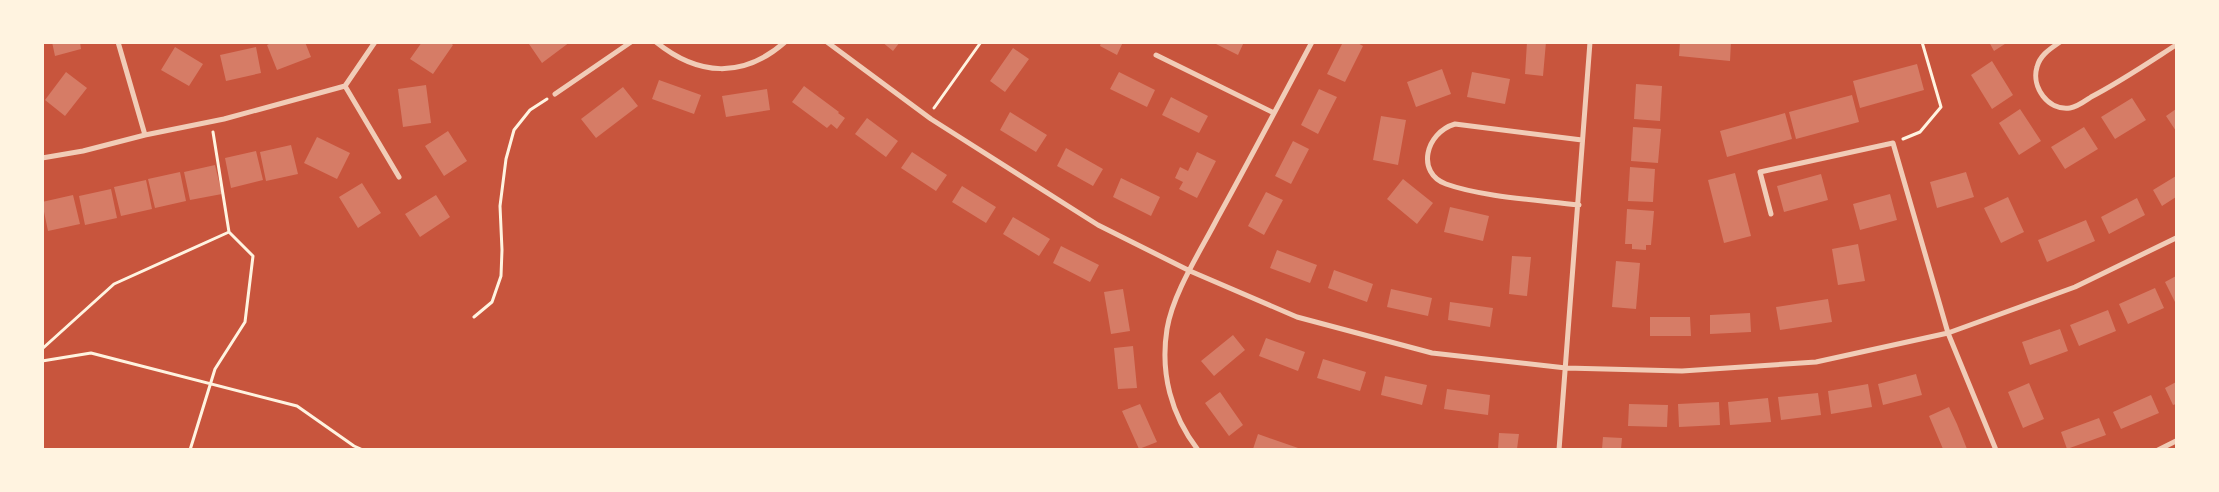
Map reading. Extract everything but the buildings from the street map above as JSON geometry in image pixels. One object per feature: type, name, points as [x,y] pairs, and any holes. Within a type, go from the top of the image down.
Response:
[{"type":"street","points":[[118,42],[145,136]]},
{"type":"street","points":[[42,158],[82,152],[211,122],[345,86],[376,42]]},
{"type":"street","points":[[555,94],[632,42]]},
{"type":"street","points":[[656,42],[682,61],[712,69],[744,66],[772,54],[785,42]]},
{"type":"street","points":[[827,42],[928,116],[1098,225],[1190,271],[1297,317],[1432,353],[1566,368],[1682,370],[1816,362],[1948,333],[2075,287],[2176,238]]},
{"type":"street","points":[[1198,450],[1182,426],[1165,376],[1165,351],[1168,327],[1190,271],[1312,42]]},
{"type":"street","points":[[1559,450],[1590,42]]},
{"type":"street","points":[[2060,42],[2041,58],[2035,78],[2037,88],[2050,103],[2060,107],[2071,108],[2117,84],[2176,45]]},
{"type":"street","points":[[1156,55],[1274,112]]},
{"type":"street","points":[[345,86],[399,177]]},
{"type":"street","points":[[1578,206],[1499,195],[1444,183],[1436,177],[1431,169],[1428,160],[1428,150],[1431,141],[1437,133],[1445,127],[1455,124],[1582,140]]},
{"type":"street","points":[[1771,214],[1760,172],[1893,144],[1948,333],[1996,450]]},
{"type":"street","points":[[2158,450],[2176,441]]},
{"type":"path","points":[[928,116],[981,42]]},
{"type":"path","points":[[1893,144],[1920,132],[1941,107],[1922,42]]},
{"type":"path","points":[[474,317],[492,302],[501,276],[500,206],[506,158],[514,130],[530,110],[555,94]]},
{"type":"path","points":[[190,450],[215,370],[245,322],[254,256],[246,251],[229,232],[211,122]]},
{"type":"path","points":[[42,349],[114,284],[229,232]]},
{"type":"path","points":[[42,361],[91,353],[297,406],[363,450]]}]
